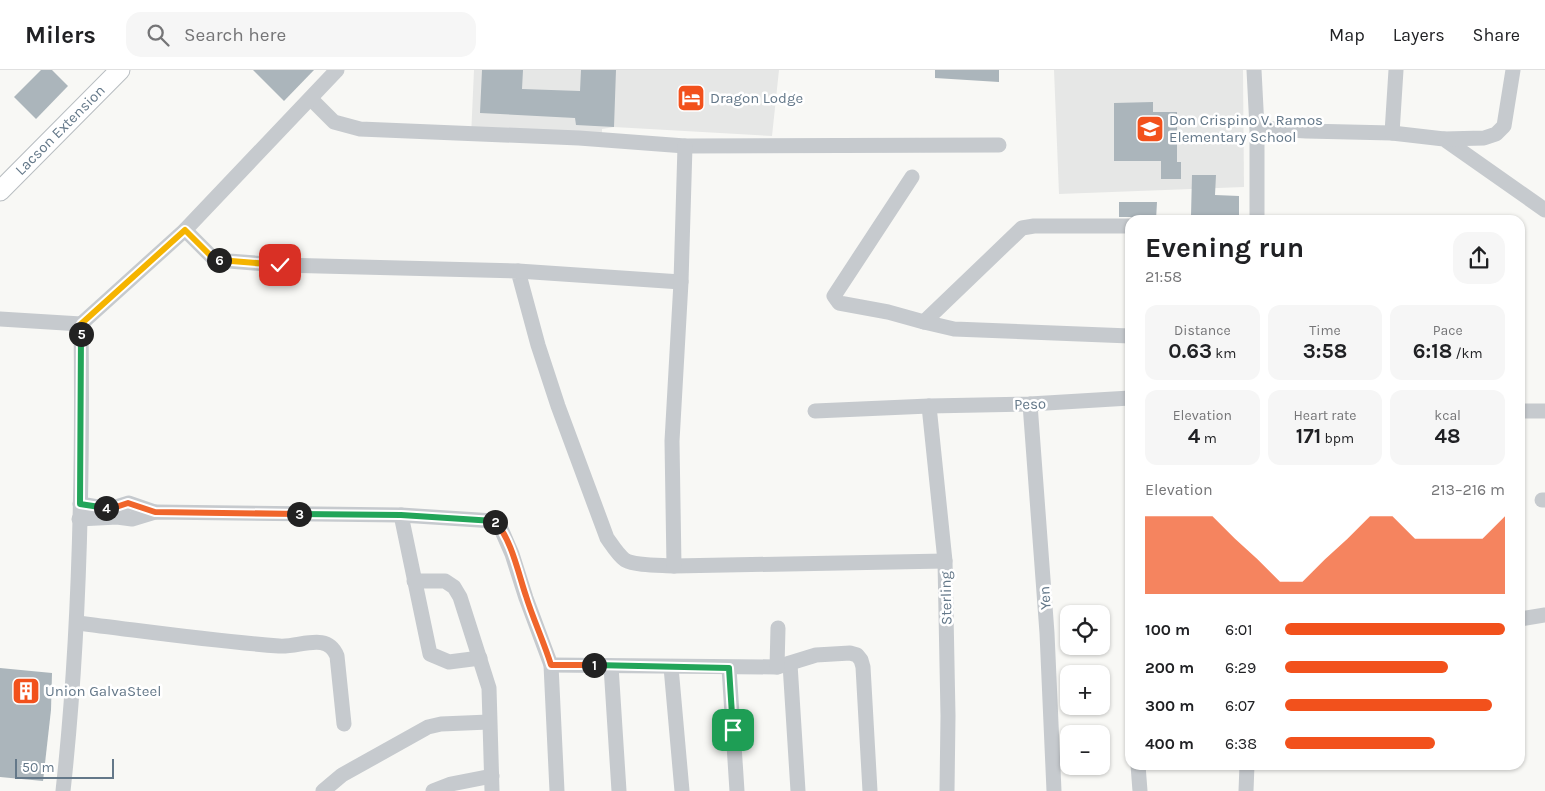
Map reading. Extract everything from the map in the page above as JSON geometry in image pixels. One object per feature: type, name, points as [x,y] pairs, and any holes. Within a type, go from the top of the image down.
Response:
[{"type":"main road","name":"Lacson Extension","points":[[0,191],[120,70]]},
{"type":"street","points":[[0,319],[81,324],[185,230],[337,70]]},
{"type":"street","points":[[1254,70],[1257,128],[1257,215]]},
{"type":"street","points":[[1392,134],[1396,70]]},
{"type":"street","points":[[1257,128],[1392,134],[1444,139],[1484,138],[1496,134],[1504,126],[1513,70]]},
{"type":"street","points":[[311,99],[334,122],[360,129],[604,139],[685,146],[999,145]]},
{"type":"street","points":[[1444,139],[1545,210]]},
{"type":"street","points":[[674,566],[672,441],[681,282],[685,146]]},
{"type":"street","points":[[912,177],[834,296],[839,303],[888,312],[954,330],[1125,336]]},
{"type":"street","points":[[924,322],[1022,228],[1034,226],[1125,226]]},
{"type":"street","points":[[185,230],[212,257],[228,261],[280,265],[518,271],[681,282]]},
{"type":"street","points":[[518,271],[538,345],[558,406],[608,538],[626,560],[642,564],[674,566],[945,561]]},
{"type":"street","points":[[63,791],[77,623],[82,379],[81,324]]},
{"type":"street","name":"Peso","points":[[815,411],[1030,404],[1125,398]]},
{"type":"street","name":"Yen","points":[[1030,404],[1047,634],[1054,791]]},
{"type":"street","name":"Sterling","points":[[929,406],[945,561],[948,716],[947,791]]},
{"type":"street","points":[[1525,412],[1545,411]]},
{"type":"street","points":[[79,512],[127,520],[155,512],[401,515],[494,521],[498,524],[512,554],[551,665],[556,791]]},
{"type":"street","points":[[401,515],[430,654],[450,662],[480,658]]},
{"type":"street","points":[[414,581],[445,581],[454,586],[460,597],[489,688],[492,784],[451,784],[433,791]]},
{"type":"street","points":[[1525,618],[1545,615]]},
{"type":"street","points":[[77,623],[282,647],[323,642],[334,648],[337,656],[344,724]]},
{"type":"street","points":[[778,628],[798,791]]},
{"type":"street","points":[[551,665],[729,668],[784,666],[816,655],[850,653],[857,655],[861,660],[863,668],[870,791]]},
{"type":"street","points":[[611,666],[619,791]]},
{"type":"street","points":[[671,667],[682,791]]},
{"type":"street","points":[[729,668],[737,791]]},
{"type":"street","points":[[323,791],[342,775],[428,727],[442,724],[489,722]]},
{"type":"street","points":[[1138,770],[1140,791]]},
{"type":"street","points":[[1246,791],[1247,770]]},
{"type":"shaded area","points":[[474,70],[779,70],[772,136],[614,127],[602,129],[602,140],[471,137]]},
{"type":"shaded area","name":"Don Crispino V. Ramos Elementary School","points":[[1054,70],[1243,70],[1244,187],[1059,194]]},
{"type":"building","points":[[41,70],[52,70],[68,86],[36,119],[14,97]]},
{"type":"building","points":[[253,70],[314,70],[284,101]]},
{"type":"building","points":[[482,70],[523,70],[522,89],[580,91],[581,70],[616,70],[614,127],[576,125],[575,118],[480,113]]},
{"type":"building","points":[[935,70],[999,70],[999,82],[935,78]]},
{"type":"building","points":[[1153,102],[1153,112],[1177,112],[1177,162],[1181,162],[1181,179],[1161,179],[1161,161],[1114,161],[1114,103]]},
{"type":"building","points":[[1192,175],[1216,175],[1215,195],[1239,196],[1239,215],[1191,215]]},
{"type":"building","points":[[1119,202],[1157,202],[1156,215],[1125,215],[1125,217],[1119,217]]},
{"type":"building","points":[[0,668],[52,673],[51,710],[43,781],[0,777]]},
{"type":"place","name":"Dragon Lodge","points":[[691,98]]},
{"type":"place","name":"Don Crispino V. Ramos Elementary School","points":[[1150,129]]},
{"type":"place","name":"Union GalvaSteel","points":[[26,691]]},
{"type":"route","points":[[280,265],[217,260],[185,230],[81,324],[80,504],[104,508],[121,506],[128,503],[155,512],[401,515],[494,521],[502,531],[512,554],[551,665],[729,668],[733,730]]}]
